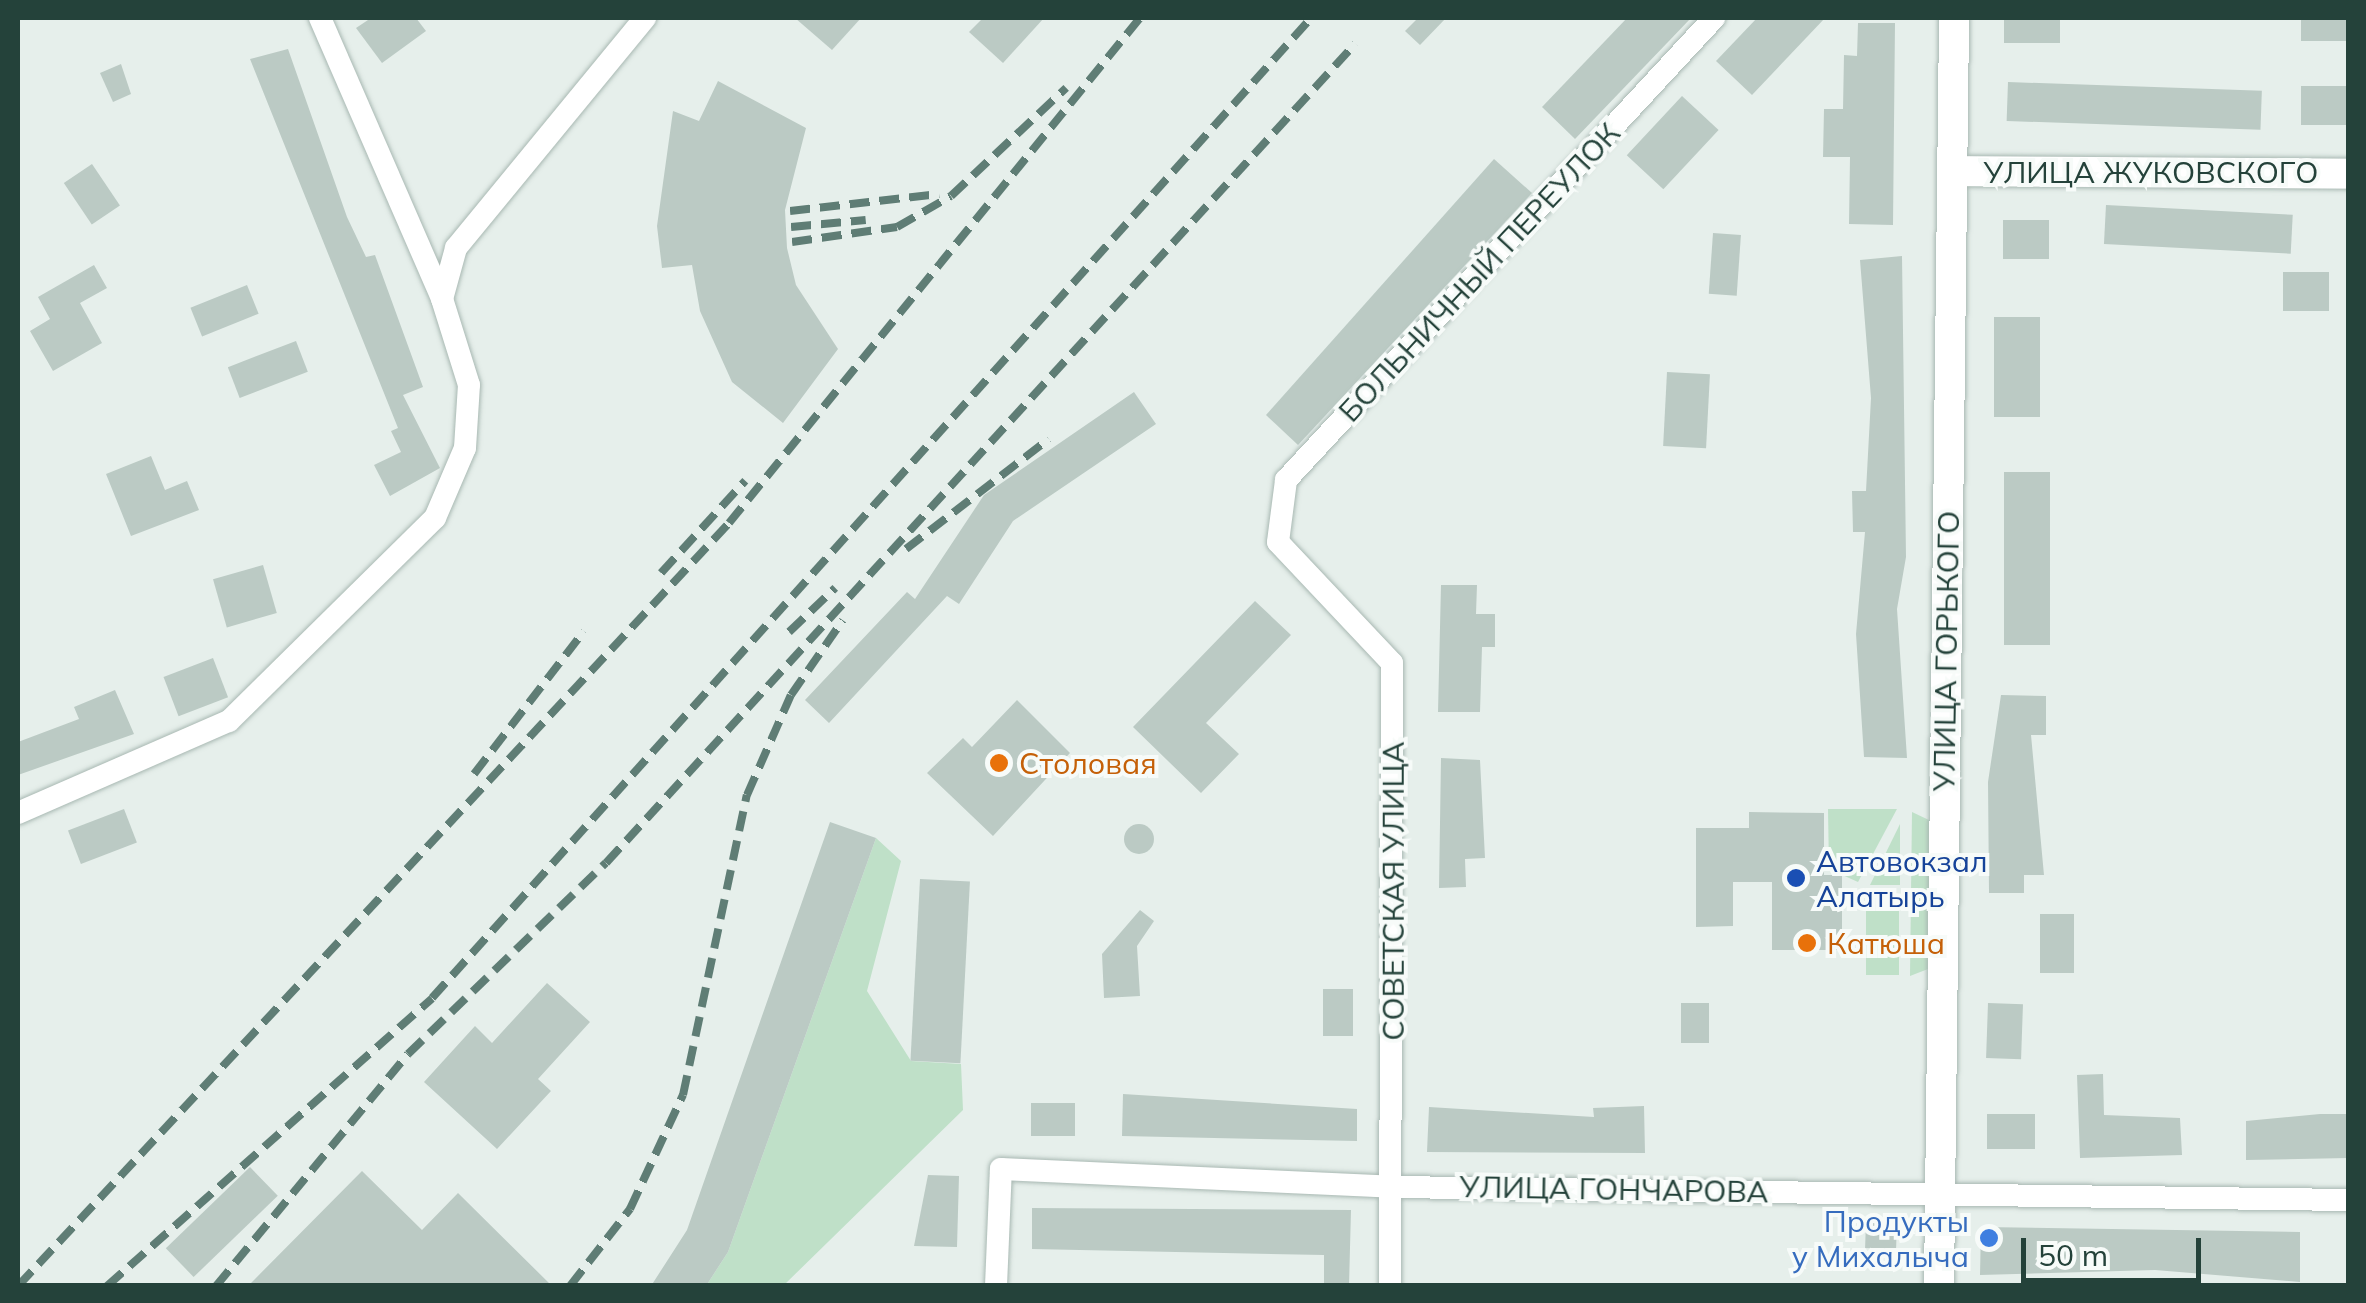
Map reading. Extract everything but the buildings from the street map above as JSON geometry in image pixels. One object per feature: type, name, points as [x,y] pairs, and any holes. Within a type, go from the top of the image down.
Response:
[{"type":"street","points":[[18,813],[229,720],[435,518],[465,448],[469,385],[442,299],[320,18]]},
{"type":"street","points":[[442,299],[456,248],[645,18]]},
{"type":"street","name":"БОЛЬНИЧНЫЙ ПЕРЕУЛОК","points":[[1278,542],[1286,480],[1714,18]]},
{"type":"street","name":"УЛИЦА ГОРЬКОГО","points":[[1939,1286],[1954,18]]},
{"type":"street","name":"УЛИЦА ЖУКОВСКОГО","points":[[1954,170],[2348,174]]},
{"type":"street","name":"СОВЕТСКАЯ УЛИЦА","points":[[1278,542],[1392,663],[1390,1286]]},
{"type":"street","name":"УЛИЦА ГОНЧАРОВА","points":[[996,1286],[1001,1169],[1393,1187],[2348,1200]]},
{"type":"green space","points":[[1828,809],[1897,809],[1858,882],[1829,869]]},
{"type":"green space","points":[[1912,812],[1931,821],[1928,969],[1910,976]]},
{"type":"green space","points":[[1900,824],[1900,885],[1870,885]]},
{"type":"green space","points":[[876,838],[901,861],[867,991],[911,1061],[961,1064],[963,1110],[784,1285],[706,1286],[728,1252]]},
{"type":"green space","points":[[1866,911],[1899,911],[1899,975],[1866,975]]},
{"type":"railway","points":[[18,1286],[729,523],[1140,18]]},
{"type":"railway","points":[[107,1286],[432,998],[1311,18]]},
{"type":"railway","points":[[216,1286],[408,1054],[606,863],[1355,44]]},
{"type":"railway","points":[[792,242],[897,227],[951,196],[1066,88]]},
{"type":"railway","points":[[790,211],[939,194]]},
{"type":"railway","points":[[791,227],[866,220]]},
{"type":"railway","points":[[906,549],[1049,439]]},
{"type":"railway","points":[[661,573],[745,481]]},
{"type":"railway","points":[[789,632],[835,588]]},
{"type":"railway","points":[[570,1286],[630,1209],[683,1095],[747,795],[791,695],[843,620]]},
{"type":"railway","points":[[474,774],[584,631]]},
{"type":"place","name":"Столовая","points":[[999,763]]},
{"type":"place","name":"Автовокзал Алатырь","points":[[1796,878]]},
{"type":"place","name":"Катюша","points":[[1807,943]]},
{"type":"place","name":"Продукты у Михалыча","points":[[1989,1238]]}]
